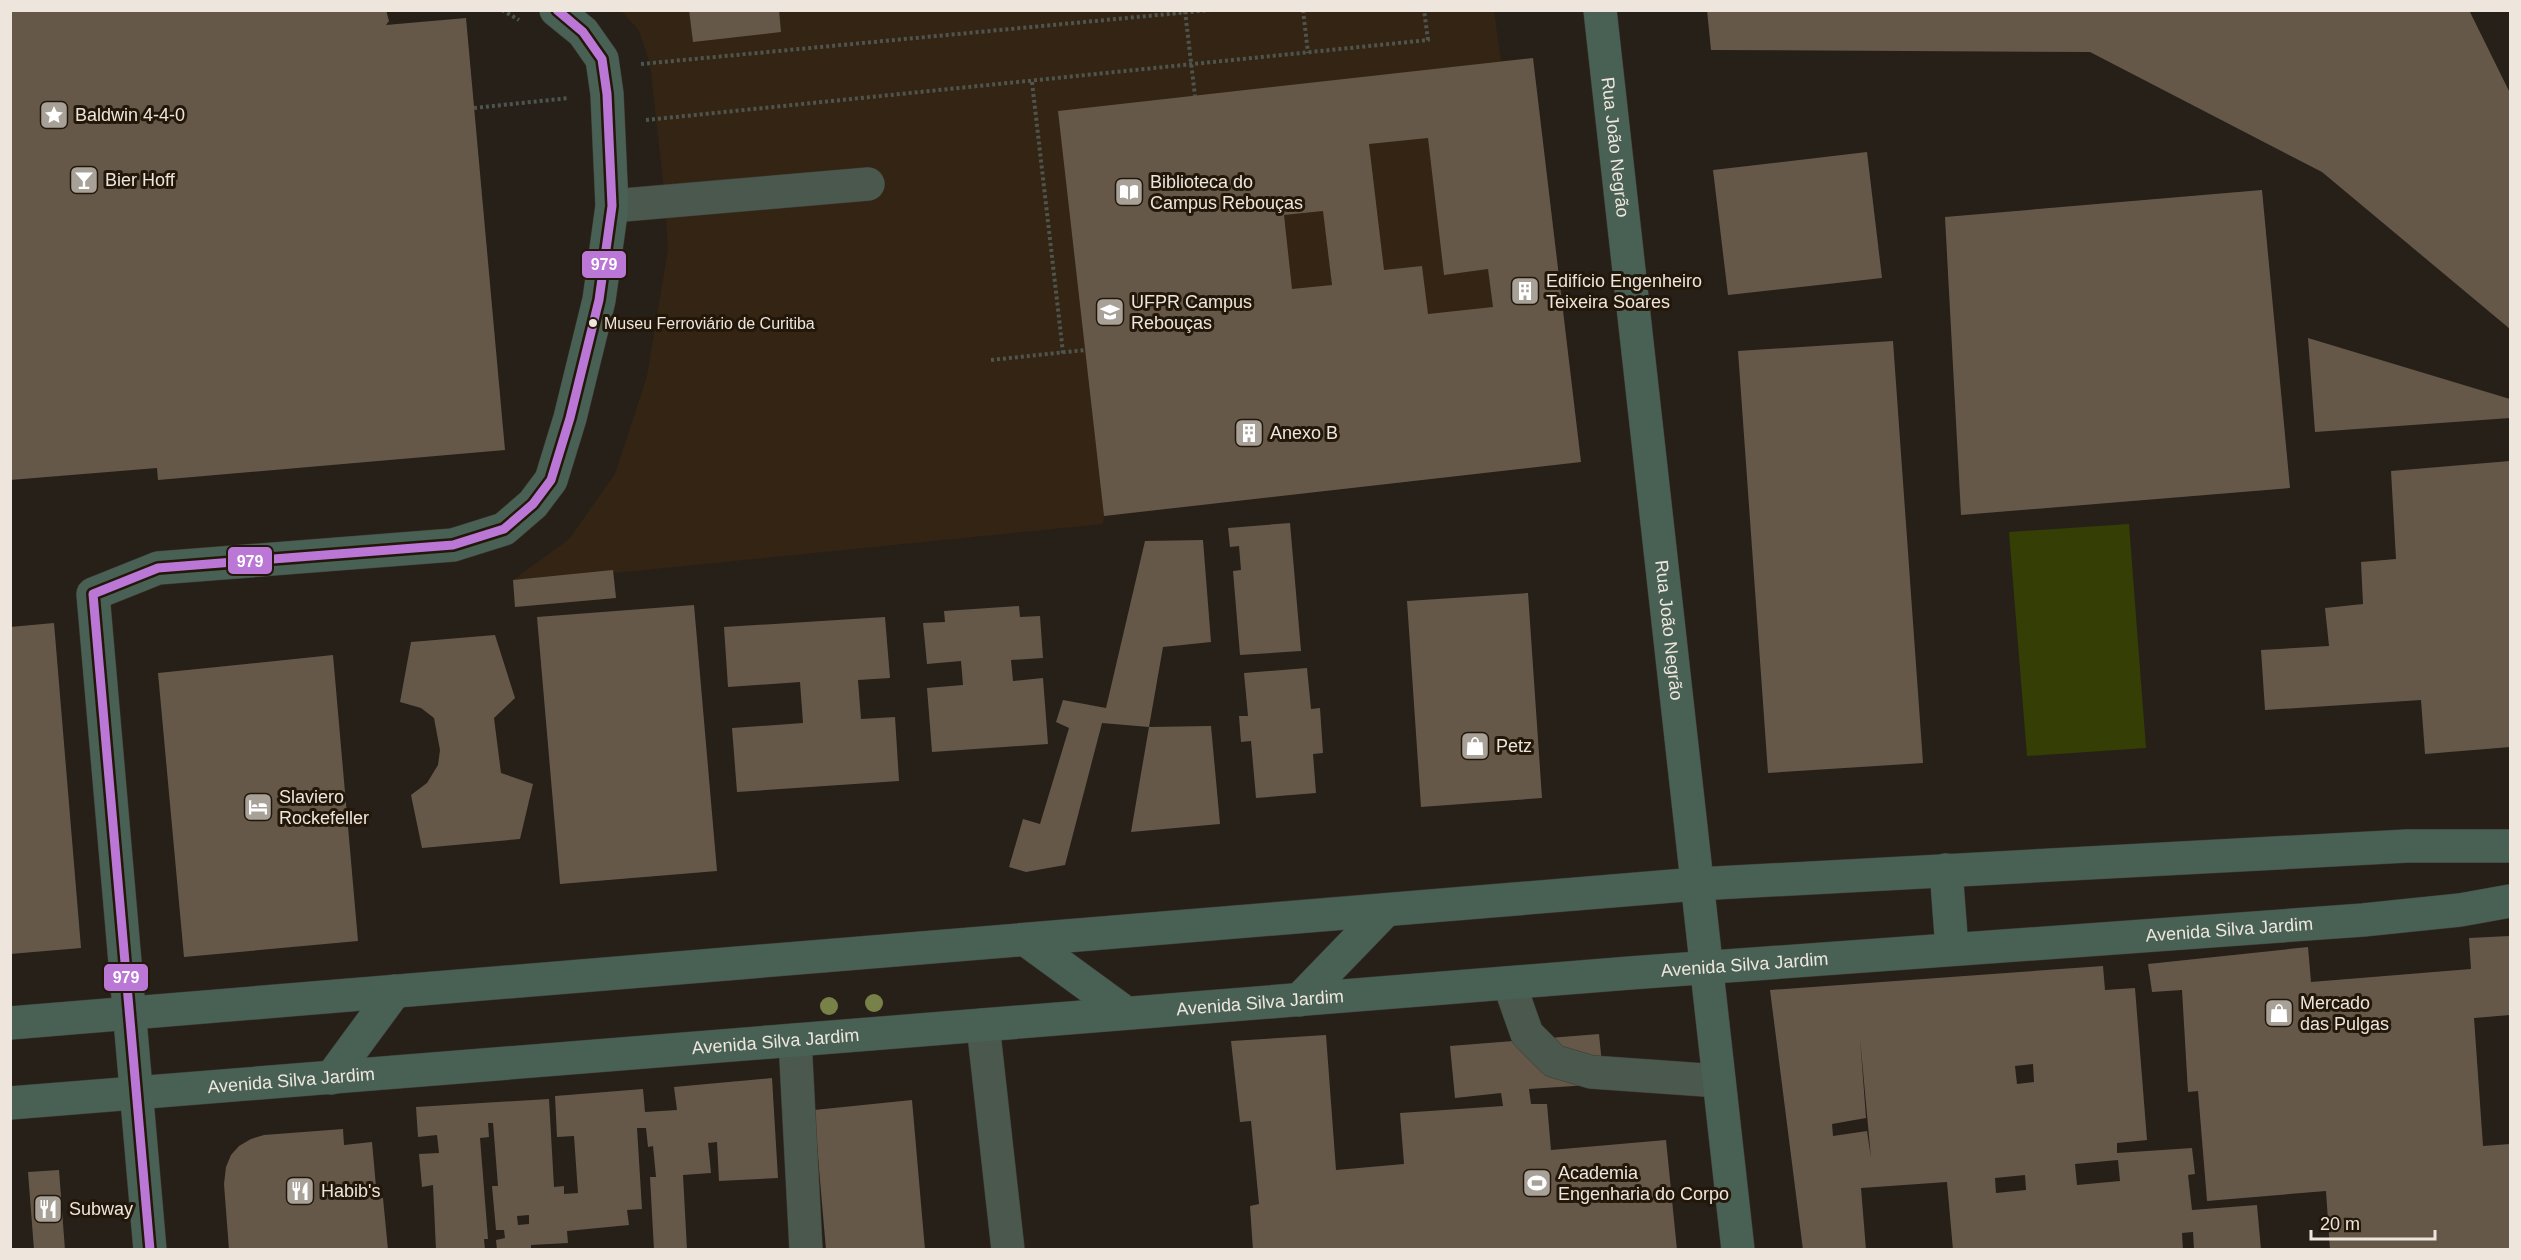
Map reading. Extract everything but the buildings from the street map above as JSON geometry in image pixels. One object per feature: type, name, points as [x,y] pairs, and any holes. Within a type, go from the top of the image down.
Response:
[{"type":"main road","points":[[150,1250],[93,594],[158,568],[453,545],[504,529],[533,504],[551,480],[570,418],[599,300],[612,206],[607,94],[602,59],[583,32],[556,10]]},
{"type":"main road","name":"Rua João Negrão","points":[[1600,10],[1738,1250]]},
{"type":"main road","points":[[10,1023],[1697,884],[2407,846],[2511,846]]},
{"type":"main road","points":[[1946,870],[1952,949]]},
{"type":"main road","name":"Avenida Silva Jardim","points":[[10,1103],[1707,967],[2362,920],[2460,910],[2511,901]]},
{"type":"main road","points":[[1299,999],[1386,910]]},
{"type":"main road","points":[[1026,940],[1126,1013]]},
{"type":"main road","points":[[331,1078],[394,991]]},
{"type":"lane","points":[[612,206],[868,184]]},
{"type":"lane","points":[[1509,983],[1527,1034],[1554,1061],[1591,1072],[1719,1081]]},
{"type":"lane","points":[[983,1025],[1008,1250]]},
{"type":"lane","points":[[795,1040],[806,1250]]},
{"type":"path","points":[[650,63],[1211,10]]},
{"type":"path","points":[[1303,10],[1308,53]]},
{"type":"path","points":[[656,119],[1428,40],[1424,10]]},
{"type":"path","points":[[1185,12],[1195,96]]},
{"type":"path","points":[[1032,81],[1063,352]]},
{"type":"path","points":[[474,108],[569,98]]},
{"type":"path","points":[[991,360],[1085,350]]},
{"type":"shaded area","name":"UFPR Campus Rebouças","points":[[621,11],[1494,11],[1501,61],[1533,58],[1581,462],[1104,516],[1103,524],[614,573],[616,598],[515,607],[513,580],[569,539],[615,474],[647,376],[668,249],[665,201],[650,63],[638,29]]},
{"type":"green space","points":[[2129,524],[2146,748],[2027,756],[2009,532]]},
{"type":"transit line","name":"979","points":[[150,1250],[93,594],[158,568],[453,545],[504,529],[533,504],[551,480],[570,418],[599,300],[612,206],[607,94],[602,59],[583,32],[557,10]]},
{"type":"place","name":"Baldwin 4-4-0","points":[[54,115]]},
{"type":"place","name":"Bier Hoff","points":[[84,180]]},
{"type":"place","name":"Biblioteca do Campus Rebouças","points":[[1129,192]]},
{"type":"place","name":"Edifício Engenheiro Teixeira Soares","points":[[1525,291]]},
{"type":"place","name":"UFPR Campus Rebouças","points":[[1110,312]]},
{"type":"place","name":"Museu Ferroviário de Curitiba","points":[[593,323]]},
{"type":"place","name":"Anexo B","points":[[1249,433]]},
{"type":"place","name":"Petz","points":[[1475,746]]},
{"type":"place","name":"Slaviero Rockefeller","points":[[258,807]]},
{"type":"place","name":"Mercado das Pulgas","points":[[2279,1013]]},
{"type":"place","name":"Academia Engenharia do Corpo","points":[[1537,1183]]},
{"type":"place","name":"Habib's","points":[[300,1191]]},
{"type":"place","name":"Subway","points":[[48,1209]]}]
